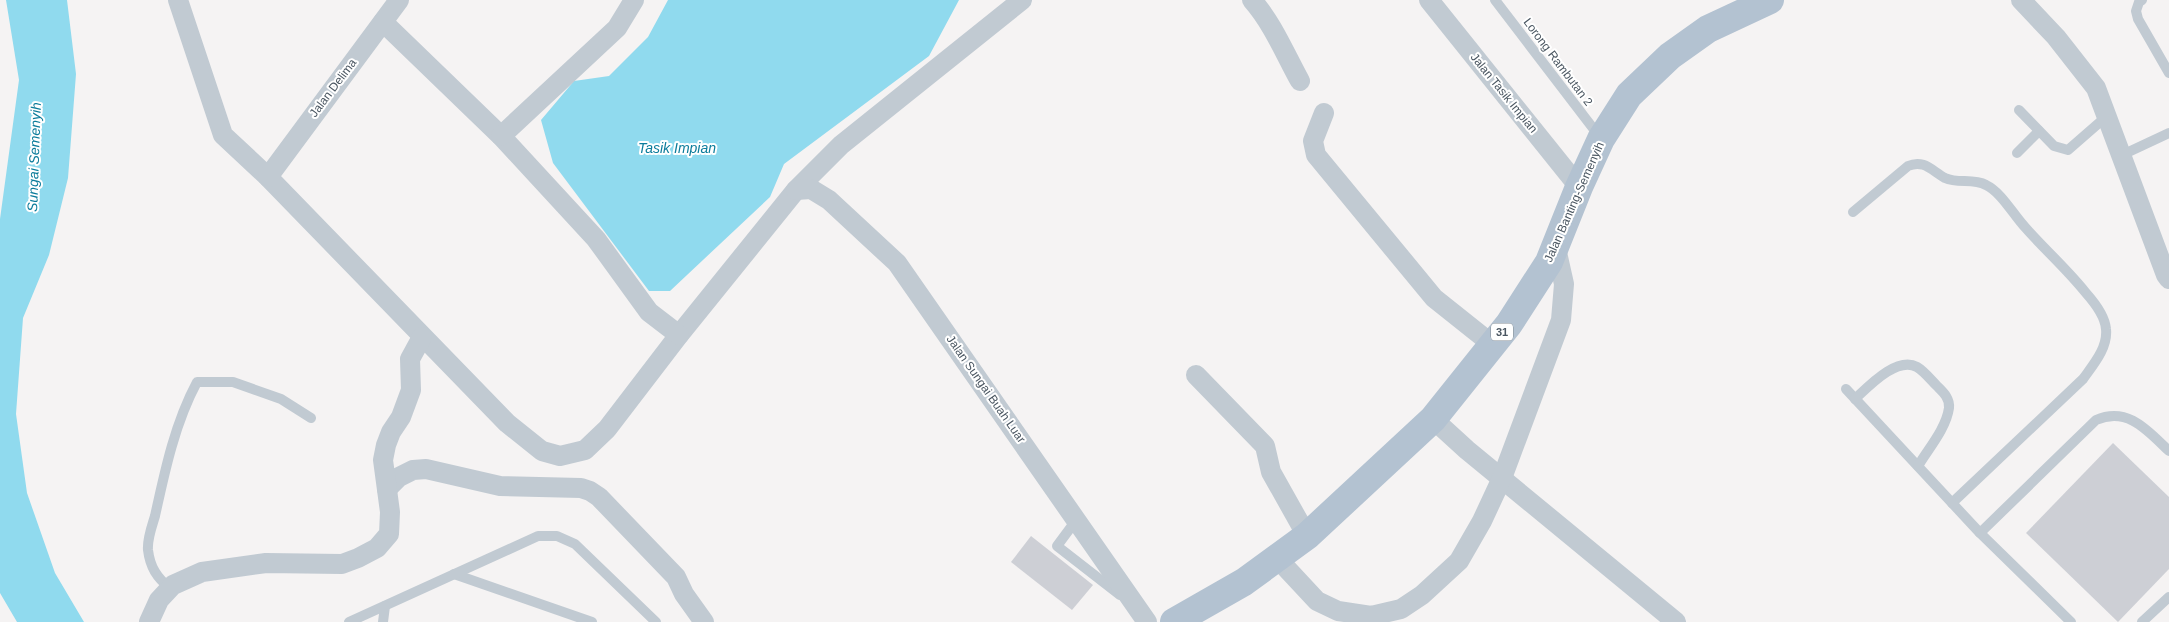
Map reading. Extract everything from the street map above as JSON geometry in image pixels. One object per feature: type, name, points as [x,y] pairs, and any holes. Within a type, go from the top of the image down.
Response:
[{"type":"main road","name":"Jalan Banting-Semenyih","points":[[1174,622],[1244,582],[1307,536],[1433,419],[1509,324],[1549,262],[1578,187],[1602,139],[1629,95],[1670,56],[1708,29],[1770,0]]},
{"type":"street","points":[[178,0],[224,136],[268,177],[507,423],[542,450],[560,456],[585,450],[607,428],[678,335],[796,190],[841,144],[1022,0]]},
{"type":"street","name":"Jalan Delima","points":[[268,177],[399,0]]},
{"type":"street","points":[[502,136],[617,28],[634,0]]},
{"type":"street","points":[[1252,0],[1274,33],[1300,81]]},
{"type":"street","name":"Jalan Tasik Impian","points":[[1429,0],[1578,187]]},
{"type":"street","points":[[2021,0],[2056,37],[2096,88],[2169,279]]},
{"type":"street","points":[[383,22],[502,136],[596,239],[649,312],[678,335]]},
{"type":"street","points":[[1324,113],[1313,141],[1316,155],[1434,298],[1493,345]]},
{"type":"street","name":"Jalan Sungai Buah Luar","points":[[796,190],[811,189],[829,200],[896,263],[1077,519],[1143,616]]},
{"type":"street","points":[[1277,558],[1317,601],[1338,611],[1371,616],[1401,609],[1422,595],[1459,561],[1482,521],[1502,478],[1561,320],[1564,284],[1556,248]]},
{"type":"street","points":[[149,622],[159,600],[172,585],[202,572],[266,563],[342,564],[377,548],[389,534],[390,512],[383,460],[386,445],[391,432],[401,417],[410,390],[410,358],[422,337]]},
{"type":"street","points":[[1196,375],[1265,446],[1272,472],[1307,536]]},
{"type":"street","points":[[1433,419],[1676,622]]},
{"type":"street","points":[[387,489],[399,477],[412,470],[426,469],[500,486],[581,488],[590,491],[617,514],[676,577],[684,594],[704,622]]},
{"type":"lane","name":"Lorong Rambutan 2","points":[[1495,0],[1602,139]]},
{"type":"lane","points":[[2142,0],[2139,2],[2136,11],[2138,19],[2169,73]]},
{"type":"lane","points":[[2019,110],[2054,146],[2068,150],[2106,116]]},
{"type":"lane","points":[[2017,153],[2039,131]]},
{"type":"lane","points":[[2122,155],[2169,133]]},
{"type":"lane","points":[[1853,212],[1908,166],[1915,163],[1923,164],[1946,178],[1986,185],[1993,190],[2024,227],[2086,292],[2101,313],[2106,327],[2106,341],[2097,360],[2083,379],[1952,503]]},
{"type":"lane","points":[[1855,399],[1885,372],[1902,365],[1910,365],[1919,369],[1945,394],[1948,400],[1948,413],[1939,433],[1918,466]]},
{"type":"lane","points":[[170,588],[158,578],[150,564],[148,548],[164,471],[185,404],[197,382],[233,382],[281,399],[311,418]]},
{"type":"lane","points":[[1846,389],[1980,533],[2071,622]]},
{"type":"lane","points":[[1980,533],[2096,420],[2106,415],[2124,416],[2143,426],[2169,451]]},
{"type":"lane","points":[[1077,519],[1057,546],[1143,616]]},
{"type":"lane","points":[[349,622],[538,536],[557,536],[575,544],[656,622]]},
{"type":"lane","points":[[454,574],[592,622]]},
{"type":"lane","points":[[2142,622],[2169,597]]},
{"type":"lane","points":[[383,622],[385,606]]},
{"type":"water","name":"Sungai Semenyih","points":[[6,0],[67,0],[76,74],[68,178],[49,255],[23,318],[16,414],[27,493],[55,573],[84,622],[17,622],[0,593],[0,219],[19,80]]},
{"type":"water","name":"Tasik Impian","points":[[668,0],[959,0],[929,56],[784,164],[770,197],[670,291],[649,291],[553,163],[541,120],[574,81],[609,76],[648,37]]},
{"type":"building","points":[[2113,443],[2169,497],[2169,569],[2118,622],[2026,533]]},
{"type":"building","points":[[1031,536],[1093,585],[1072,610],[1011,562]]}]
